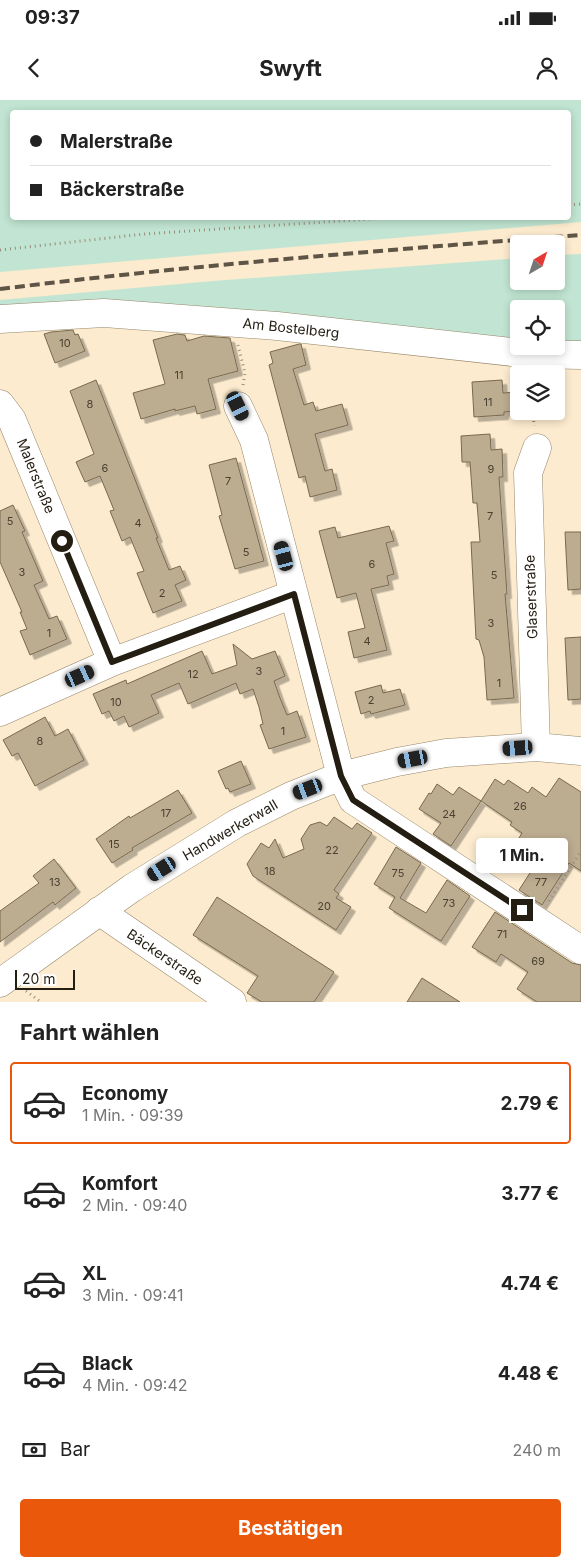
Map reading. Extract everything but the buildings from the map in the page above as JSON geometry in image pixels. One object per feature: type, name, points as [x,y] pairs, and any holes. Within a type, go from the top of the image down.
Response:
[{"type":"street","name":"Am Bostelberg","points":[[0,319],[104,313],[232,322],[530,354],[581,356]]},
{"type":"street","name":"Malerstraße","points":[[0,404],[12,420],[112,662]]},
{"type":"street","points":[[238,406],[254,440],[341,776],[353,800],[581,950]]},
{"type":"street","name":"Glaserstraße","points":[[536,747],[528,473],[537,448]]},
{"type":"street","points":[[0,712],[112,662],[294,594]]},
{"type":"street","name":"Handwerkerwall","points":[[0,983],[132,888],[236,823],[291,796],[341,776],[396,762],[446,753],[536,747],[581,751]]},
{"type":"street","name":"Bäckerstraße","points":[[99,911],[232,1002]]},
{"type":"path","points":[[0,250],[144,234],[356,220]]},
{"type":"path","points":[[232,322],[245,373],[238,406]]},
{"type":"path","points":[[536,920],[581,852]]},
{"type":"green space","points":[[0,100],[581,100],[581,222],[0,272]]},
{"type":"green space","points":[[581,254],[581,344],[565,343],[565,300],[510,300],[510,340],[227,308],[89,305],[0,310],[0,300],[213,281],[510,259],[510,290],[565,290],[565,255]]},
{"type":"railway","points":[[0,289],[217,265],[581,235]]},
{"type":"route","points":[[62,541],[112,662],[294,594],[341,776],[353,800],[522,910]]}]
